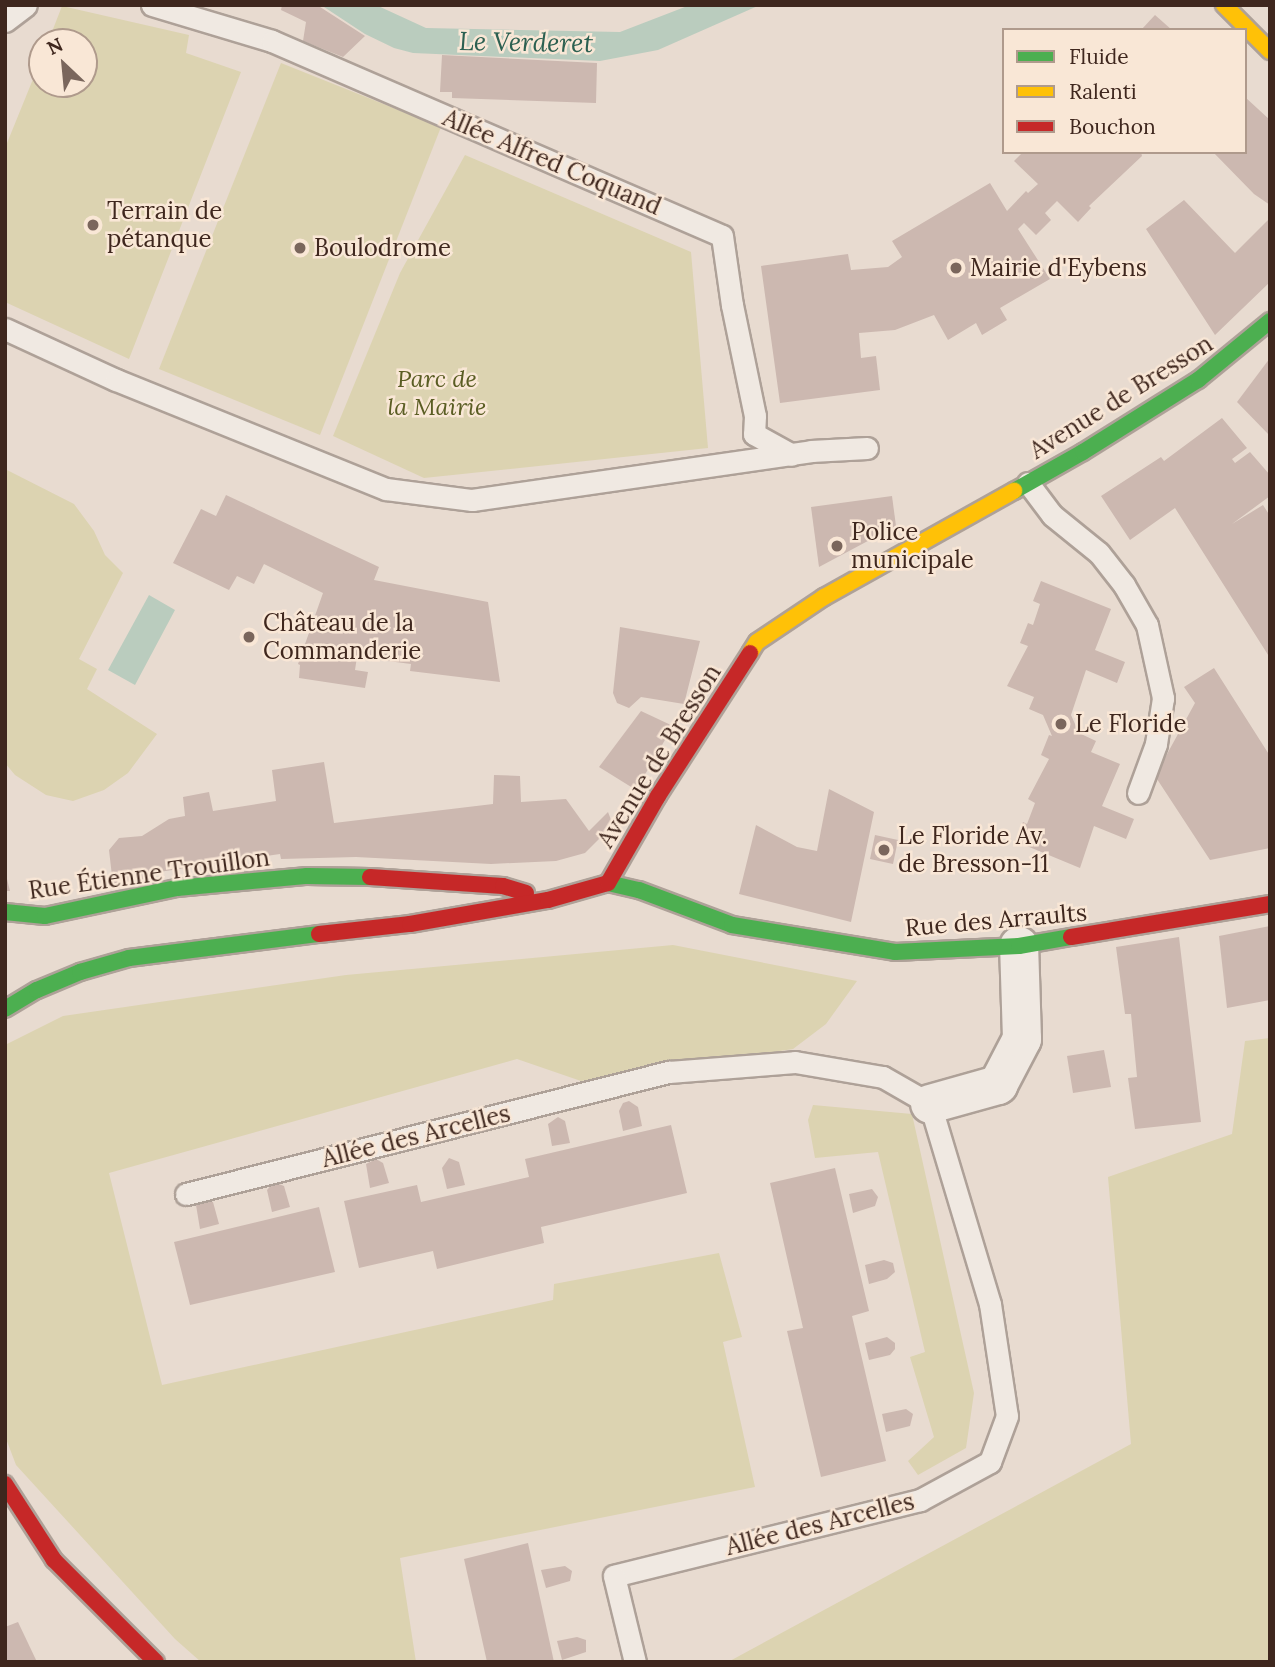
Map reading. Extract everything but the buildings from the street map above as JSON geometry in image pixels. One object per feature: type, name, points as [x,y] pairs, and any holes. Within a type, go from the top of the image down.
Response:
[{"type":"street","points":[[1224,5],[1270,51]]},
{"type":"street","name":"Avenue de Bresson","points":[[5,1009],[37,990],[69,976],[130,958],[205,946],[410,924],[548,900],[608,884],[658,796],[757,642],[824,597],[1028,483],[1198,380],[1270,321]]},
{"type":"street","name":"Rue Étienne Trouillon","points":[[5,912],[45,916],[177,888],[342,875],[503,886],[548,900]]},
{"type":"street","name":"Rue des Arraults","points":[[608,884],[639,890],[732,925],[895,952],[1019,946],[1270,904]]},
{"type":"street","points":[[930,1104],[998,1085],[1022,1039],[1019,946]]},
{"type":"street","points":[[5,1484],[54,1560],[156,1662]]},
{"type":"lane","points":[[5,21],[26,5]]},
{"type":"lane","name":"Allée Alfred Coquand","points":[[152,5],[272,41],[722,236],[732,305],[755,416],[754,434],[792,456]]},
{"type":"lane","points":[[5,329],[116,380],[386,489],[472,500],[867,448]]},
{"type":"lane","points":[[1028,483],[1052,515],[1100,553],[1124,585],[1147,625],[1163,698],[1156,744],[1138,793]]},
{"type":"lane","name":"Allée des Arcelles","points":[[186,1194],[669,1072],[795,1062],[883,1077],[930,1104],[990,1304],[1007,1416],[990,1462],[920,1500],[614,1576],[635,1662]]},
{"type":"green space","name":"Terrain de pétanque","points":[[62,6],[189,35],[186,53],[241,72],[129,359],[5,302],[5,148],[28,91],[28,98],[98,98],[98,28],[53,28]]},
{"type":"green space","name":"Boulodrome","points":[[281,63],[441,127],[320,435],[159,369]]},
{"type":"green space","name":"Parc de la Mairie","points":[[465,155],[691,252],[708,448],[424,478],[333,436],[400,273]]},
{"type":"green space","points":[[5,469],[74,504],[94,531],[105,555],[123,573],[79,659],[97,669],[87,689],[157,734],[128,773],[104,790],[73,801],[46,795],[15,775],[5,763]]},
{"type":"green space","points":[[673,945],[857,981],[826,1024],[793,1049],[581,1081],[517,1059],[109,1173],[162,1385],[553,1300],[554,1284],[719,1253],[742,1337],[723,1342],[755,1487],[400,1558],[416,1662],[201,1662],[175,1639],[16,1465],[5,1436],[5,1045],[63,1016],[346,975]]},
{"type":"green space","points":[[1270,1038],[1270,1662],[728,1662],[1131,1444],[1108,1177],[1232,1134],[1245,1041]]},
{"type":"green space","points":[[813,1105],[912,1114],[974,1393],[966,1448],[918,1475],[908,1461],[934,1437],[910,1357],[925,1352],[878,1152],[815,1158],[808,1120]]},
{"type":"water","name":"Le Verderet","points":[[321,5],[376,5],[426,28],[620,32],[690,5],[760,5],[658,50],[600,61],[413,53],[394,48],[365,34]]},
{"type":"water","points":[[149,595],[175,610],[135,685],[108,670]]},
{"type":"traffic: fast","points":[[1014,491],[1083,452],[1198,380],[1270,321]]},
{"type":"traffic: fast","points":[[5,912],[45,916],[177,888],[307,876],[370,877]]},
{"type":"traffic: fast","points":[[608,883],[639,890],[732,925],[895,952],[1019,946],[1071,937]]},
{"type":"traffic: fast","points":[[5,1009],[37,990],[80,972],[129,958],[319,934]]},
{"type":"traffic: slow","points":[[1224,5],[1270,51]]},
{"type":"traffic: slow","points":[[750,653],[757,642],[824,597],[1014,491]]},
{"type":"traffic: jam","points":[[319,934],[410,924],[548,900],[608,883],[658,796],[750,653]]},
{"type":"traffic: jam","points":[[370,877],[503,886],[526,893]]},
{"type":"traffic: jam","points":[[1071,937],[1270,904]]},
{"type":"traffic: jam","points":[[5,1484],[54,1560],[156,1662]]},
{"type":"place","name":"Terrain de pétanque","points":[[93,225]]},
{"type":"place","name":"Boulodrome","points":[[300,248]]},
{"type":"place","name":"Mairie d'Eybens","points":[[956,268]]},
{"type":"place","name":"Police municipale","points":[[837,546]]},
{"type":"place","name":"Château de la Commanderie","points":[[249,637]]},
{"type":"place","name":"Le Floride","points":[[1061,724]]},
{"type":"place","name":"Le Floride Av. de Bresson-11","points":[[884,850]]}]
